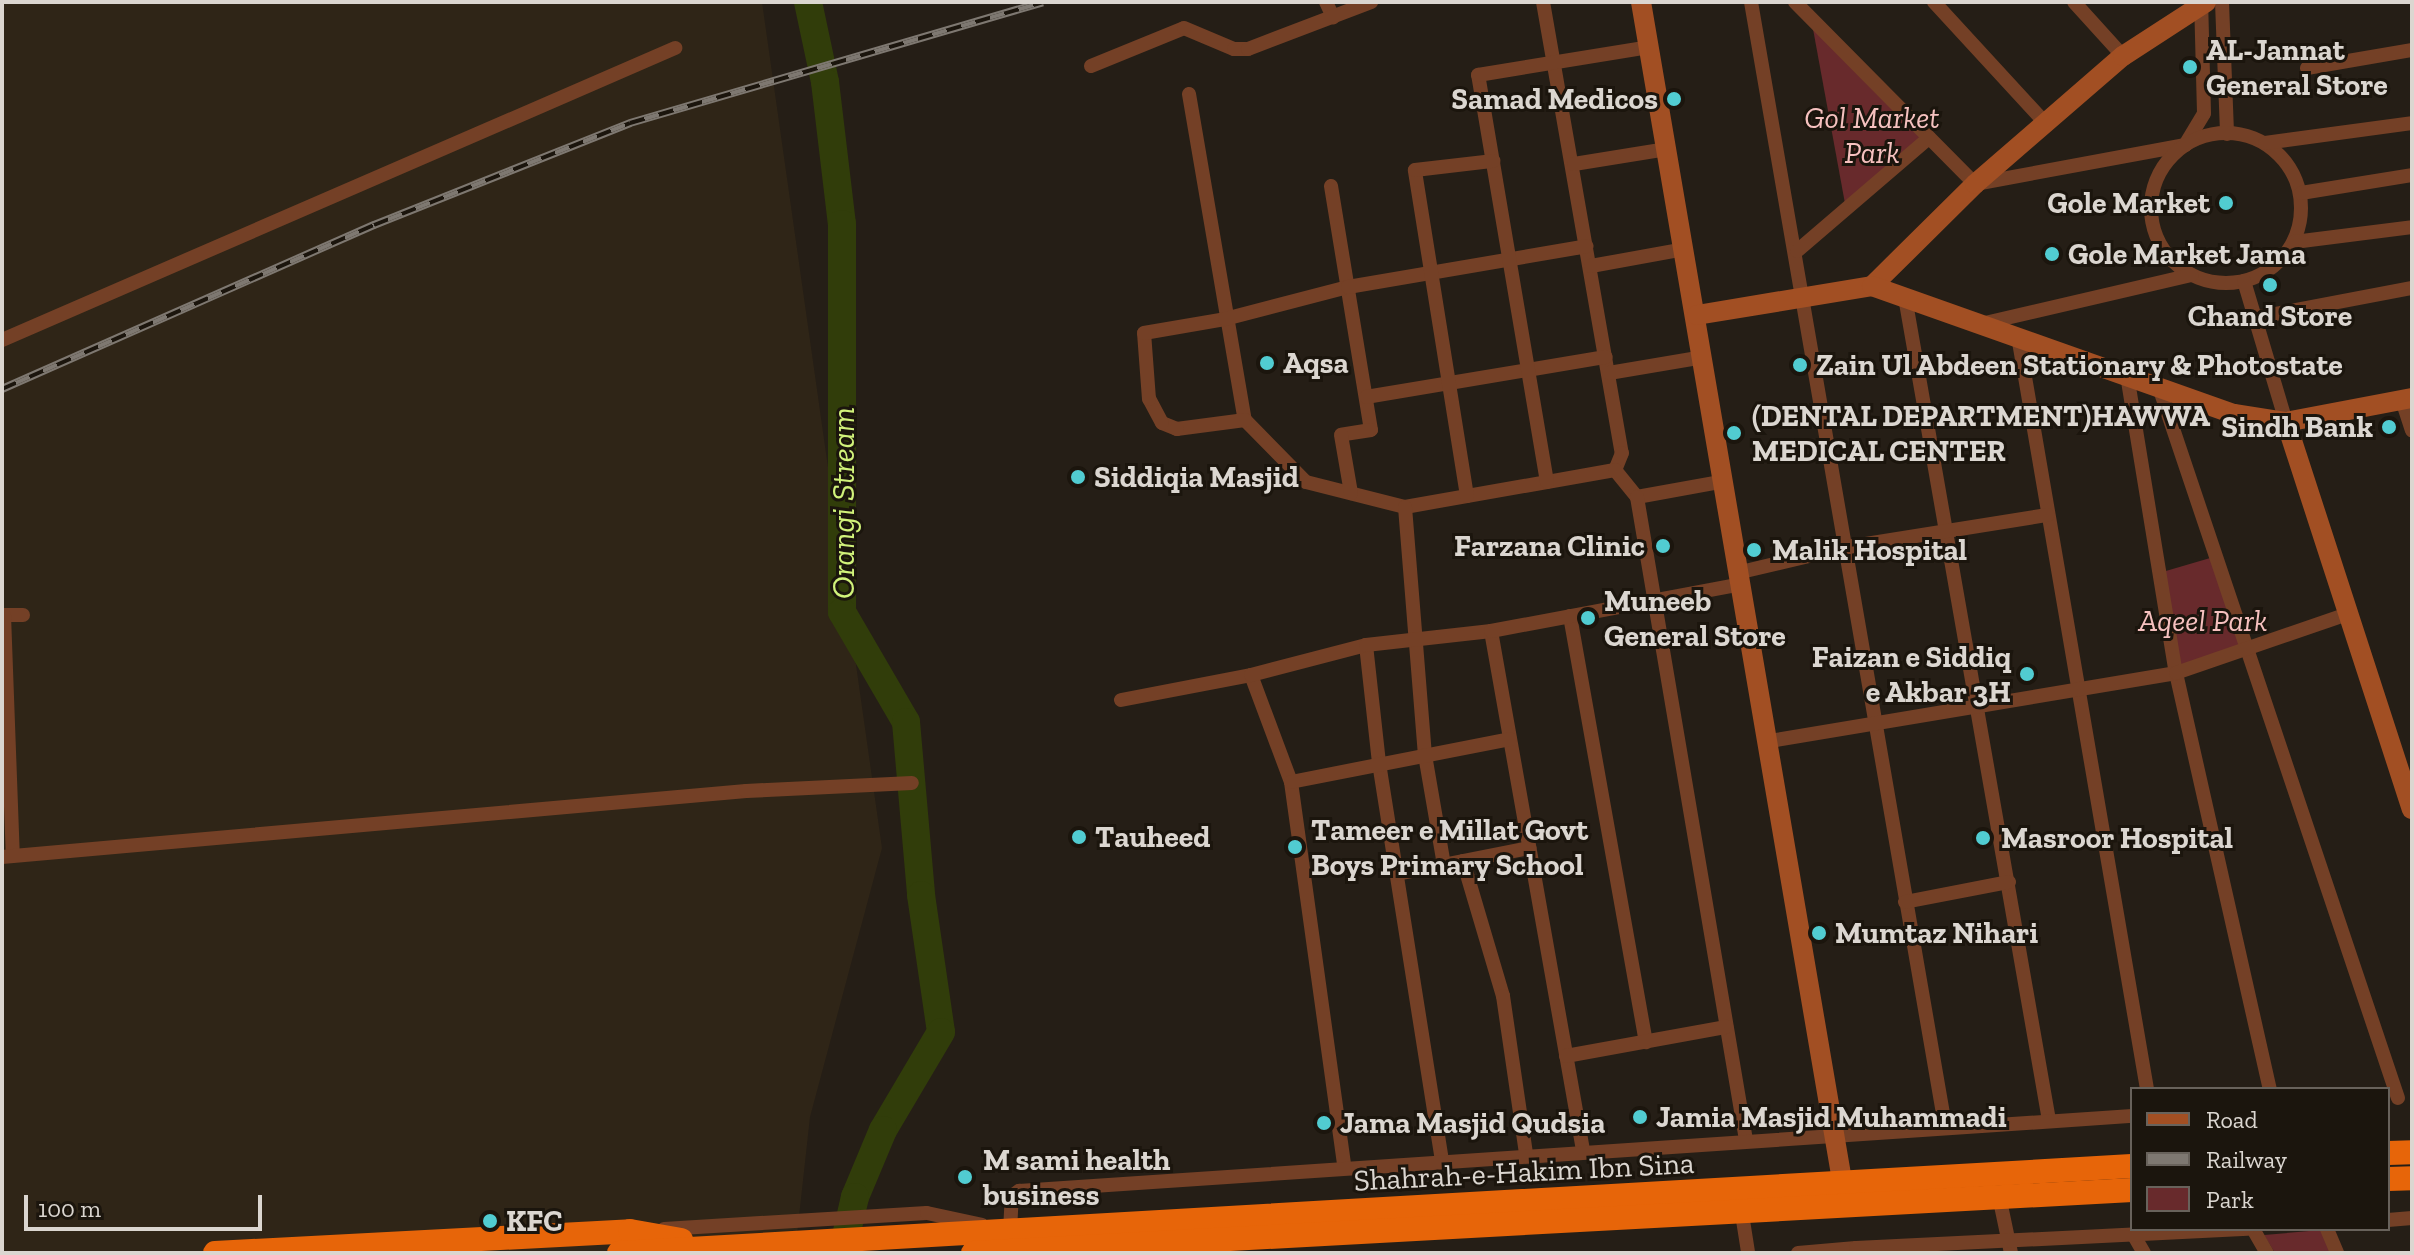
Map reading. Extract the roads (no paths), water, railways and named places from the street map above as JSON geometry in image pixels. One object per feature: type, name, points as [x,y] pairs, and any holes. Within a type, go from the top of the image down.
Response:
[{"type":"highway","points":[[2390,1153],[2412,1152]]},
{"type":"highway","name":"Shahrah-e-Hakim Ibn Sina","points":[[215,1253],[626,1246],[722,1248],[1843,1186],[2130,1166]]},
{"type":"highway","points":[[2390,1179],[2412,1178]]},
{"type":"highway","name":"Shahrah-e-Hakim Ibn Sina","points":[[973,1253],[1742,1214],[2130,1190]]},
{"type":"street","points":[[1326,2],[1333,17]]},
{"type":"street","points":[[1091,66],[1170,30],[1184,28],[1234,49],[1248,49],[1371,2]]},
{"type":"street","points":[[1543,2],[1574,164],[1622,453],[1615,470]]},
{"type":"street","points":[[1641,2],[1770,741],[1843,1186]]},
{"type":"street","points":[[1751,2],[1797,251],[1802,298],[1847,547],[1874,724],[1945,1125]]},
{"type":"street","points":[[1795,2],[1975,184]]},
{"type":"street","points":[[1934,2],[2047,125]]},
{"type":"street","points":[[2074,2],[2123,56]]},
{"type":"street","points":[[1872,286],[1975,184],[2047,125],[2123,56],[2208,2]]},
{"type":"street","points":[[2208,2],[2227,134]]},
{"type":"street","points":[[2208,2],[2204,113],[2185,145],[2165,164],[2151,206],[2155,232],[2167,255],[2192,275],[2218,283],[2244,281],[2278,263],[2294,242],[2301,222],[2301,193],[2294,175],[2265,143]]},
{"type":"street","points":[[1547,482],[1478,75],[1649,47]]},
{"type":"street","points":[[2,340],[675,48]]},
{"type":"street","points":[[2307,68],[2412,50]]},
{"type":"street","points":[[1189,94],[1225,319],[1245,420],[1306,482],[1405,507],[1615,470]]},
{"type":"street","points":[[1975,184],[2185,145],[2227,134],[2265,143],[2412,123]]},
{"type":"street","points":[[1797,251],[1929,138]]},
{"type":"street","points":[[1574,164],[1667,149]]},
{"type":"street","points":[[1467,496],[1415,170],[1493,161]]},
{"type":"street","points":[[2301,193],[2412,175]]},
{"type":"street","points":[[1331,186],[1371,430],[1341,435],[1351,493]]},
{"type":"street","points":[[2294,242],[2412,227]]},
{"type":"street","points":[[1245,420],[1169,428],[1149,399],[1144,333],[1225,319],[1348,287],[1587,246]]},
{"type":"street","points":[[1591,266],[1685,249]]},
{"type":"street","points":[[1985,323],[2192,275]]},
{"type":"street","points":[[2244,281],[2347,614],[2412,809]]},
{"type":"street","points":[[1697,315],[1872,286],[1985,323],[2234,414],[2286,422],[2407,399],[2412,430]]},
{"type":"street","points":[[2254,318],[2412,288]]},
{"type":"street","points":[[1905,297],[1945,530],[1980,706],[2049,1120]]},
{"type":"street","points":[[2018,336],[2147,1087]]},
{"type":"street","points":[[1366,397],[1606,357]]},
{"type":"street","points":[[1609,373],[1704,357]]},
{"type":"street","points":[[2127,375],[2176,673],[2270,1087]]},
{"type":"street","points":[[2159,387],[2249,646],[2399,1098]]},
{"type":"street","points":[[1615,470],[1637,497],[1746,1140]]},
{"type":"street","points":[[1637,497],[1725,481]]},
{"type":"street","points":[[1405,507],[1425,755],[1444,865]]},
{"type":"street","points":[[1121,700],[1251,675],[1366,645],[1491,631],[1653,600],[1847,547],[2047,515]]},
{"type":"street","points":[[1770,741],[2176,673],[2347,614]]},
{"type":"street","points":[[23,615],[3,615],[7,857],[746,791],[912,783]]},
{"type":"street","points":[[1570,616],[1646,1042]]},
{"type":"street","points":[[1491,631],[1583,1150]]},
{"type":"street","points":[[1366,645],[1379,763],[1442,1159]]},
{"type":"street","points":[[1251,675],[1291,782],[1344,1166]]},
{"type":"street","points":[[1291,782],[1510,739]]},
{"type":"street","points":[[1397,874],[1529,848]]},
{"type":"street","points":[[1463,861],[1503,996],[1526,1154]]},
{"type":"street","points":[[1905,902],[2009,882]]},
{"type":"street","points":[[1566,1056],[1726,1027]]},
{"type":"street","points":[[626,1246],[927,1213],[1013,1232],[1012,1196],[1019,1191],[1945,1125],[2130,1116]]},
{"type":"street","points":[[1999,1196],[2008,1246]]},
{"type":"street","points":[[1742,1214],[1748,1253]]},
{"type":"street","points":[[2390,1220],[2412,1218]]},
{"type":"street","points":[[1798,1253],[2008,1246],[2203,1231]]},
{"type":"street","points":[[2251,1231],[2267,1253]]},
{"type":"street","points":[[2328,1231],[2337,1253]]},
{"type":"street","points":[[2133,1234],[2144,1253]]},
{"type":"waterway","name":"Orangi Stream","points":[[808,2],[825,82],[842,224],[842,612],[906,722],[921,895],[941,1032],[883,1130],[855,1197],[842,1253]]},
{"type":"railway","points":[[2,389],[374,225],[630,123],[1043,2]]},
{"type":"place","name":"AL-Jannat General Store","points":[[2190,67]]},
{"type":"place","name":"Samad Medicos","points":[[1674,99]]},
{"type":"place","name":"Gole Market","points":[[2226,203]]},
{"type":"place","name":"Gole Market Jama","points":[[2052,254]]},
{"type":"place","name":"Chand Store","points":[[2270,285]]},
{"type":"place","name":"Aqsa","points":[[1267,363]]},
{"type":"place","name":"Zain Ul Abdeen Stationary & Photostate","points":[[1800,365]]},
{"type":"place","name":"Sindh Bank","points":[[2389,427]]},
{"type":"place","name":"(DENTAL DEPARTMENT)HAWWA MEDICAL CENTER","points":[[1734,433]]},
{"type":"place","name":"Siddiqia Masjid","points":[[1078,477]]},
{"type":"place","name":"Farzana Clinic","points":[[1663,546]]},
{"type":"place","name":"Malik Hospital","points":[[1754,550]]},
{"type":"place","name":"Muneeb General Store","points":[[1588,618]]},
{"type":"place","name":"Faizan e Siddiq e Akbar 3H","points":[[2027,674]]},
{"type":"place","name":"Tauheed","points":[[1079,837]]},
{"type":"place","name":"Masroor Hospital","points":[[1983,838]]},
{"type":"place","name":"Tameer e Millat Govt Boys Primary School","points":[[1295,847]]},
{"type":"place","name":"Mumtaz Nihari","points":[[1819,933]]},
{"type":"place","name":"Jamia Masjid Muhammadi","points":[[1640,1117]]},
{"type":"place","name":"Jama Masjid Qudsia","points":[[1324,1123]]},
{"type":"place","name":"M sami health business","points":[[965,1177]]},
{"type":"place","name":"KFC","points":[[490,1221]]},
{"type":"park label","name":"Gol Market Park","points":[[1872,135]]},
{"type":"park label","name":"Aqeel Park","points":[[2203,621]]}]
